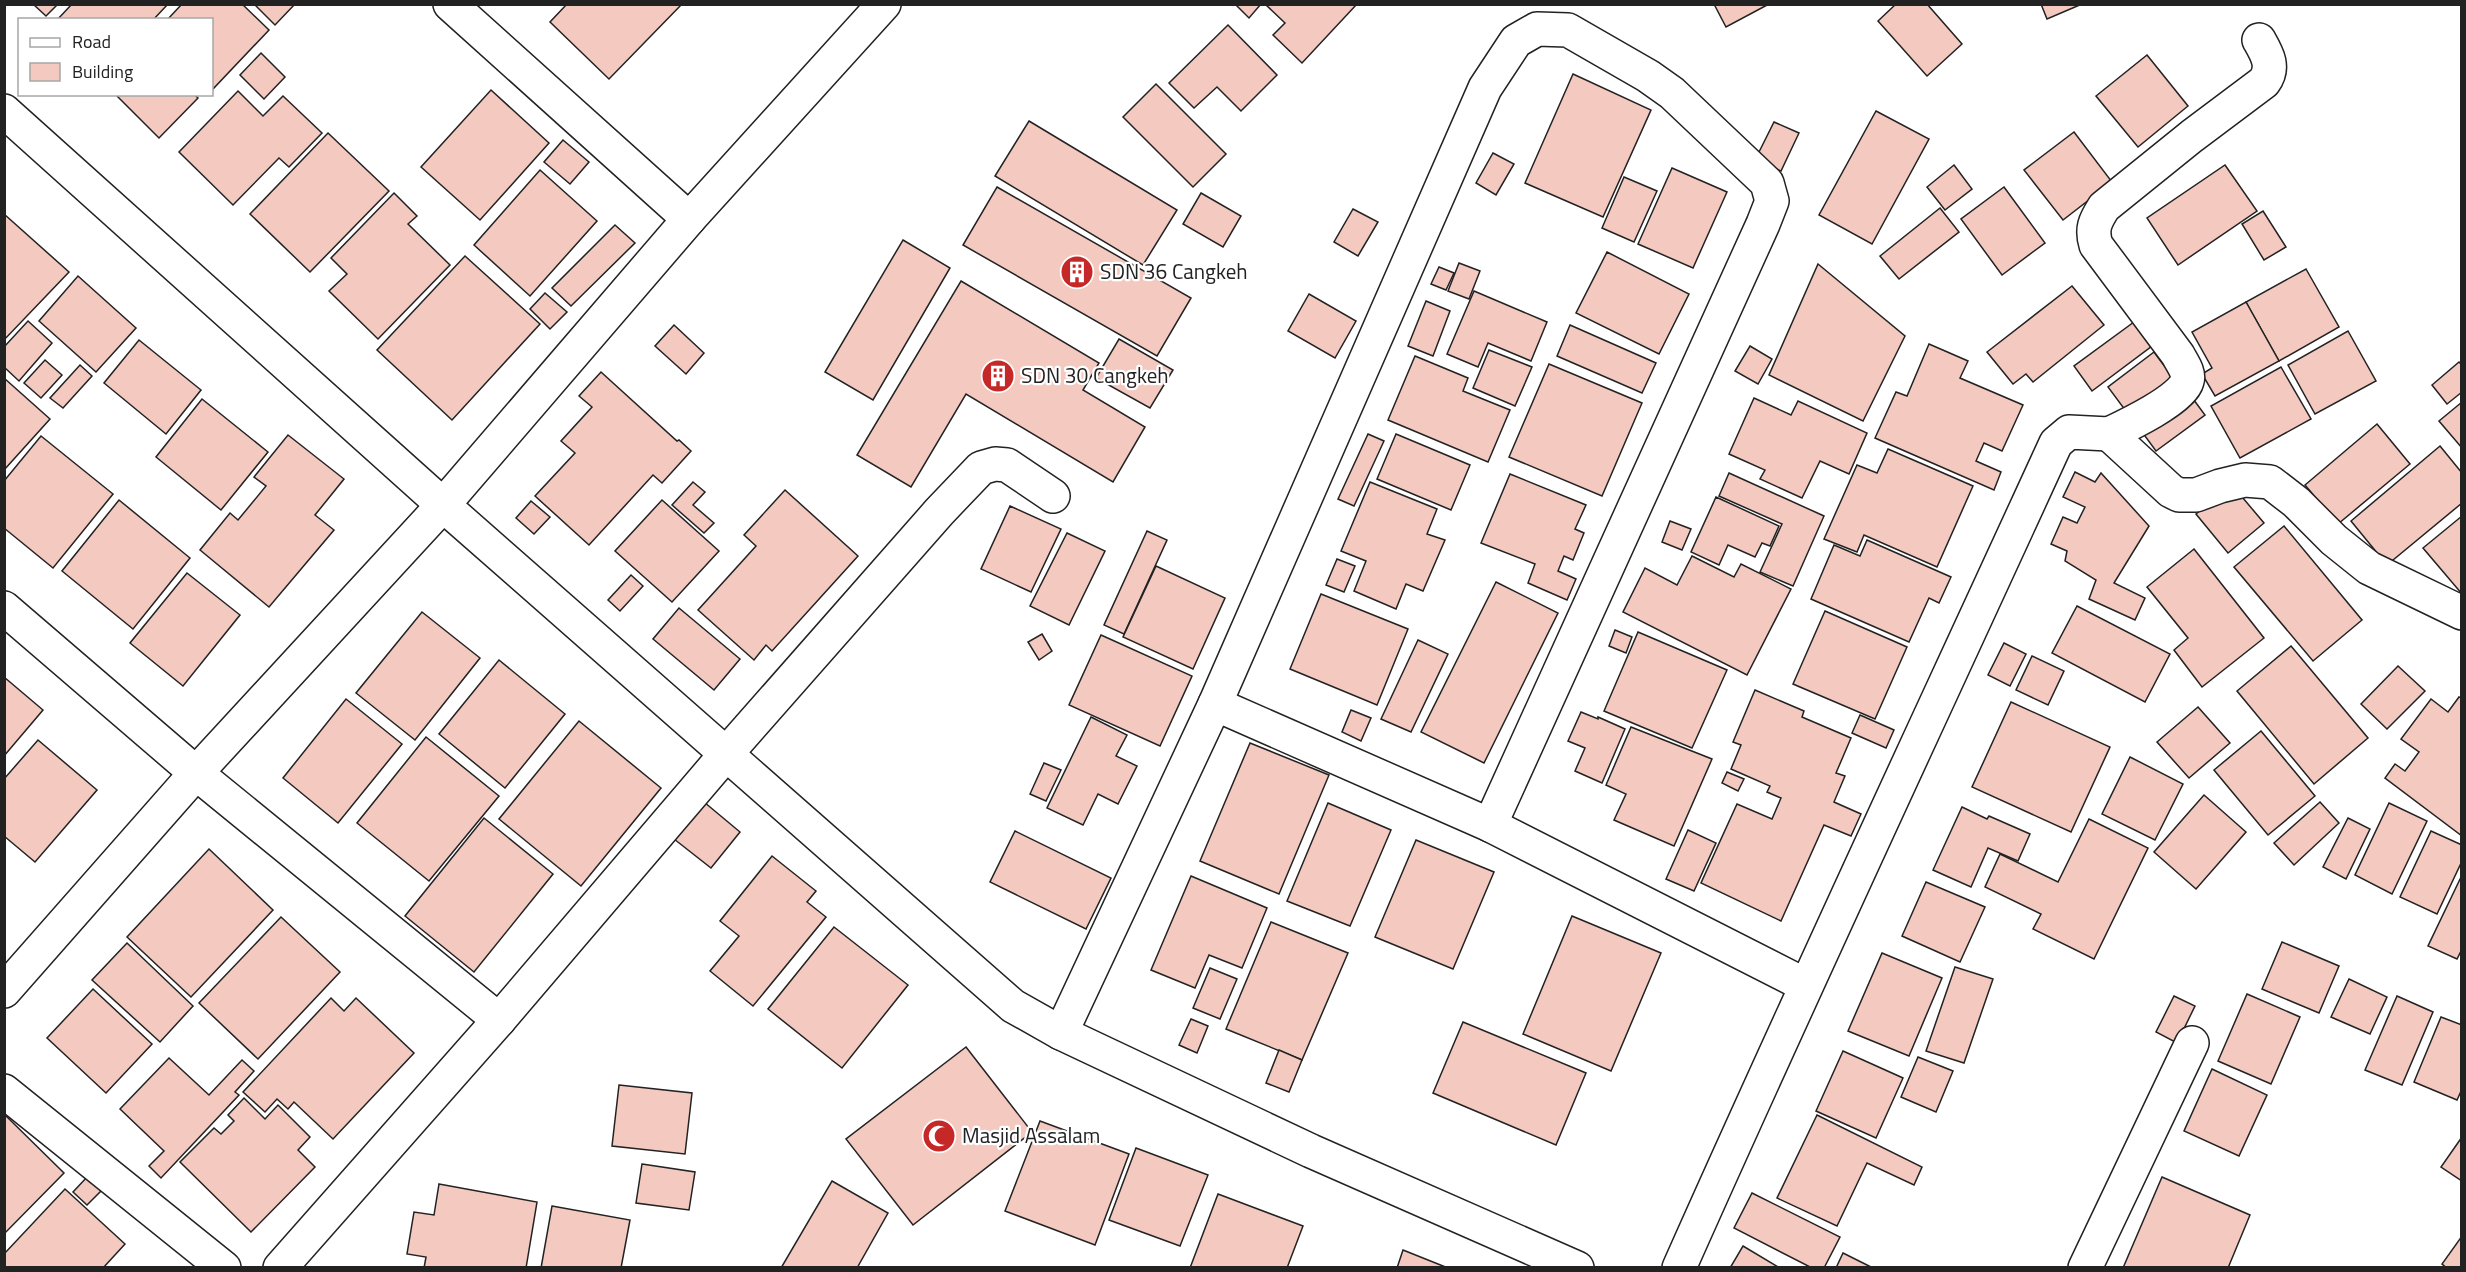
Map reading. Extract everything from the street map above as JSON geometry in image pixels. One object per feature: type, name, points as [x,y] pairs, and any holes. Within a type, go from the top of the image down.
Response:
[{"type":"street","points":[[450,4],[689,219]]},
{"type":"street","points":[[4,991],[196,773],[443,505],[689,219],[884,4]]},
{"type":"street","points":[[1061,1034],[1215,704],[1485,88],[1516,41],[1537,29],[1568,30],[1648,76],[1672,93],[1767,183],[1772,201],[1736,288],[1617,543],[1490,825]]},
{"type":"street","points":[[1678,1268],[1805,985],[1888,811],[2056,443],[2069,432],[2109,434],[2148,415],[2183,389],[2187,383],[2188,375],[2178,355],[2096,245],[2093,234],[2094,221],[2112,200],[2264,82],[2270,70],[2268,57],[2259,40]]},
{"type":"street","points":[[4,111],[443,505],[1013,1006],[1061,1034],[1311,1151],[1577,1268]]},
{"type":"street","points":[[2109,434],[2170,491],[2179,495],[2196,495],[2244,480],[2270,482],[2296,502],[2334,540],[2369,568],[2462,613]]},
{"type":"street","points":[[280,1268],[499,1020],[726,754],[939,512],[981,468],[995,464],[1007,465],[1053,496]]},
{"type":"street","points":[[4,608],[196,773],[499,1020]]},
{"type":"street","points":[[1215,704],[1490,825],[1805,985]]},
{"type":"street","points":[[2085,1268],[2192,1042]]},
{"type":"street","points":[[4,1091],[224,1268]]},
{"type":"building","points":[[33,4],[58,4],[46,16]]},
{"type":"building","points":[[72,4],[168,4],[155,18],[59,18]]},
{"type":"building","points":[[182,4],[242,4],[269,30],[213,89],[213,18],[169,18]]},
{"type":"building","points":[[254,4],[295,4],[275,25]]},
{"type":"building","points":[[567,4],[682,4],[609,79],[550,22]]},
{"type":"building","points":[[1235,4],[1261,4],[1249,18]]},
{"type":"building","points":[[1265,4],[1357,4],[1302,63],[1273,35],[1285,23]]},
{"type":"building","points":[[1714,4],[1769,4],[1726,27]]},
{"type":"building","points":[[1896,4],[1927,4],[1962,44],[1927,76],[1878,21]]},
{"type":"building","points":[[2041,4],[2082,4],[2047,19]]},
{"type":"building","points":[[1228,25],[1277,75],[1241,111],[1217,87],[1194,108],[1169,83]]},
{"type":"building","points":[[261,53],[285,77],[264,99],[240,75]]},
{"type":"building","points":[[2147,55],[2188,106],[2138,147],[2096,96]]},
{"type":"building","points":[[1573,74],[1651,110],[1603,217],[1525,183]]},
{"type":"building","points":[[1156,84],[1226,154],[1193,187],[1123,117]]},
{"type":"building","points":[[491,90],[549,143],[480,220],[421,167]]},
{"type":"building","points":[[238,91],[263,116],[283,96],[322,133],[289,167],[279,158],[233,205],[179,152]]},
{"type":"building","points":[[117,96],[196,96],[198,98],[159,138]]},
{"type":"building","points":[[1876,111],[1929,139],[1872,244],[1819,215]]},
{"type":"building","name":"SDN 36 Cangkeh","points":[[1029,121],[1177,210],[1143,265],[995,176]]},
{"type":"building","points":[[1774,122],[1799,133],[1781,171],[1755,160]]},
{"type":"building","points":[[2074,132],[2112,182],[2063,220],[2024,170]]},
{"type":"building","points":[[328,133],[389,191],[310,272],[250,214]]},
{"type":"building","points":[[563,140],[589,162],[570,184],[544,162]]},
{"type":"building","points":[[1493,153],[1514,164],[1496,195],[1476,183]]},
{"type":"building","points":[[1954,165],[1972,189],[1945,210],[1927,187]]},
{"type":"building","points":[[2225,165],[2257,211],[2178,265],[2147,218]]},
{"type":"building","points":[[1672,168],[1727,192],[1693,268],[1638,244]]},
{"type":"building","points":[[540,170],[597,221],[530,296],[474,245]]},
{"type":"building","points":[[1624,177],[1657,191],[1634,242],[1602,228]]},
{"type":"building","name":"SDN 36 Cangkeh","points":[[997,187],[1191,298],[1157,356],[963,245]]},
{"type":"building","points":[[2004,187],[2045,243],[2002,275],[1961,219]]},
{"type":"building","points":[[394,193],[417,216],[408,224],[450,265],[378,339],[329,291],[347,274],[331,258]]},
{"type":"building","points":[[1201,193],[1241,216],[1223,247],[1183,224]]},
{"type":"building","points":[[1940,208],[1959,232],[1899,279],[1880,256]]},
{"type":"building","points":[[1353,209],[1378,222],[1358,256],[1334,242]]},
{"type":"building","points":[[2263,211],[2286,247],[2264,260],[2242,224]]},
{"type":"building","points":[[4,214],[69,272],[4,340]]},
{"type":"building","points":[[615,225],[635,243],[571,306],[552,288]]},
{"type":"building","points":[[903,240],[950,268],[873,400],[825,372]]},
{"type":"building","points":[[1607,252],[1689,294],[1659,354],[1576,313]]},
{"type":"building","points":[[465,256],[540,324],[452,420],[377,350]]},
{"type":"building","points":[[1459,263],[1480,271],[1469,299],[1448,291]]},
{"type":"building","points":[[1818,264],[1905,336],[1863,421],[1769,375]]},
{"type":"building","points":[[1439,267],[1454,273],[1446,290],[1431,284]]},
{"type":"building","points":[[2306,269],[2339,327],[2279,361],[2246,302]]},
{"type":"building","points":[[78,276],[136,328],[96,372],[39,321]]},
{"type":"building","name":"SDN 30 Cangkeh","points":[[961,281],[1099,363],[1083,390],[1145,427],[1113,482],[966,394],[911,487],[857,455]]},
{"type":"building","points":[[2072,286],[2104,325],[2033,382],[2026,374],[2013,384],[1987,352]]},
{"type":"building","points":[[1474,291],[1547,322],[1531,361],[1488,343],[1478,367],[1447,354]]},
{"type":"building","points":[[545,293],[567,312],[550,329],[530,309]]},
{"type":"building","points":[[1309,294],[1356,321],[1335,358],[1288,331]]},
{"type":"building","points":[[1426,301],[1450,311],[1433,356],[1408,346]]},
{"type":"building","points":[[2246,302],[2279,361],[2215,396],[2202,374],[2212,368],[2192,332]]},
{"type":"building","points":[[28,321],[52,343],[19,381],[4,367],[4,347]]},
{"type":"building","points":[[2134,322],[2152,346],[2092,391],[2074,366]]},
{"type":"building","points":[[674,325],[704,353],[686,374],[655,346]]},
{"type":"building","points":[[1570,325],[1656,363],[1642,393],[1557,356]]},
{"type":"building","points":[[2348,331],[2376,381],[2315,414],[2288,365]]},
{"type":"building","name":"SDN 30 Cangkeh","points":[[1119,339],[1173,370],[1150,408],[1096,378]]},
{"type":"building","points":[[139,340],[201,390],[166,434],[104,383]]},
{"type":"building","points":[[1929,344],[1968,361],[1960,378],[2023,405],[2002,451],[1984,443],[1976,461],[2001,472],[1994,490],[1875,438],[1896,392],[1907,396]]},
{"type":"building","points":[[1750,346],[1772,359],[1758,384],[1735,371]]},
{"type":"building","points":[[1489,350],[1532,367],[1515,406],[1473,388]]},
{"type":"building","points":[[2154,352],[2177,383],[2131,418],[2108,387]]},
{"type":"building","points":[[1415,356],[1468,378],[1463,391],[1510,410],[1488,462],[1388,420]]},
{"type":"building","points":[[45,360],[62,375],[41,398],[24,383]]},
{"type":"building","points":[[2459,362],[2462,365],[2462,392],[2447,404],[2432,385]]},
{"type":"building","points":[[1549,364],[1642,403],[1602,496],[1509,457]]},
{"type":"building","points":[[80,365],[92,376],[63,408],[50,398]]},
{"type":"building","points":[[2281,367],[2311,419],[2240,458],[2211,406]]},
{"type":"building","points":[[601,372],[691,451],[662,483],[653,475],[589,545],[535,496],[575,453],[561,441],[592,407],[579,396]]},
{"type":"building","points":[[4,378],[50,419],[4,470]]},
{"type":"building","points":[[2191,396],[2205,415],[2156,451],[2142,432]]},
{"type":"building","points":[[1754,398],[1791,415],[1798,401],[1867,433],[1849,474],[1820,461],[1802,498],[1760,479],[1765,470],[1729,454]]},
{"type":"building","points":[[202,399],[268,452],[221,510],[156,457]]},
{"type":"building","points":[[2462,402],[2462,448],[2439,421]]},
{"type":"building","points":[[2377,424],[2410,464],[2338,524],[2305,485]]},
{"type":"building","points":[[1368,434],[1384,441],[1354,506],[1338,499]]},
{"type":"building","points":[[1396,434],[1470,465],[1451,510],[1377,479]]},
{"type":"building","points":[[288,435],[344,479],[315,515],[334,530],[269,607],[200,550],[230,513],[238,520],[266,486],[254,477]]},
{"type":"building","points":[[41,436],[113,494],[53,568],[4,528],[4,481]]},
{"type":"building","points":[[2440,446],[2462,473],[2462,503],[2387,565],[2351,521]]},
{"type":"building","points":[[1888,449],[1973,486],[1937,567],[1864,535],[1857,552],[1824,539],[1857,465],[1877,473]]},
{"type":"building","points":[[2075,472],[2095,482],[2101,473],[2149,526],[2114,583],[2145,598],[2135,620],[2089,599],[2096,580],[2065,561],[2067,551],[2051,544],[2063,517],[2077,523],[2085,507],[2063,497]]},
{"type":"building","points":[[1729,473],[1824,516],[1793,586],[1760,572],[1782,524],[1719,496]]},
{"type":"building","points":[[1510,474],[1586,505],[1575,529],[1584,533],[1573,560],[1564,556],[1558,571],[1576,579],[1567,600],[1528,583],[1535,564],[1481,543]]},
{"type":"building","points":[[693,482],[705,492],[693,505],[714,523],[704,533],[672,505]]},
{"type":"building","points":[[1370,482],[1437,509],[1427,534],[1445,540],[1423,591],[1406,584],[1396,609],[1354,591],[1366,561],[1341,551]]},
{"type":"building","points":[[2232,485],[2264,523],[2228,553],[2196,514]]},
{"type":"building","points":[[785,490],[858,556],[772,651],[766,645],[754,660],[698,610],[756,546],[744,535]]},
{"type":"building","points":[[1716,497],[1779,526],[1770,546],[1762,543],[1755,557],[1728,545],[1719,565],[1691,552]]},
{"type":"building","points":[[119,500],[190,558],[133,629],[62,571]]},
{"type":"building","points":[[662,500],[719,551],[672,602],[615,551]]},
{"type":"building","points":[[531,501],[550,517],[534,534],[516,518]]},
{"type":"building","points":[[1010,506],[1061,529],[1031,592],[981,569]]},
{"type":"building","points":[[2462,516],[2462,594],[2423,548]]},
{"type":"building","points":[[1670,521],[1691,529],[1682,550],[1662,542]]},
{"type":"building","points":[[2284,526],[2362,620],[2313,661],[2234,567]]},
{"type":"building","points":[[1147,531],[1167,540],[1124,634],[1104,625]]},
{"type":"building","points":[[1067,533],[1105,551],[1069,625],[1030,606]]},
{"type":"building","points":[[1867,540],[1951,577],[1939,603],[1929,598],[1909,642],[1811,599],[1834,545],[1860,556]]},
{"type":"building","points":[[2194,549],[2264,638],[2202,687],[2174,650],[2188,638],[2147,587]]},
{"type":"building","points":[[1692,556],[1734,577],[1741,564],[1791,589],[1747,675],[1623,612],[1645,568],[1677,585]]},
{"type":"building","points":[[1337,559],[1355,566],[1344,592],[1326,585]]},
{"type":"building","points":[[1156,566],[1225,598],[1193,669],[1123,637]]},
{"type":"building","points":[[187,573],[240,615],[183,686],[130,643]]},
{"type":"building","points":[[631,575],[643,586],[620,611],[608,600]]},
{"type":"building","points":[[1496,582],[1558,613],[1484,763],[1421,732]]},
{"type":"building","points":[[1321,594],[1408,629],[1377,705],[1290,669]]},
{"type":"building","points":[[2077,606],[2170,654],[2145,702],[2052,653]]},
{"type":"building","points":[[679,608],[740,659],[714,690],[653,639]]},
{"type":"building","points":[[1825,611],[1907,647],[1875,719],[1793,684]]},
{"type":"building","points":[[422,612],[480,658],[415,740],[356,693]]},
{"type":"building","points":[[1615,630],[1632,637],[1626,653],[1609,646]]},
{"type":"building","points":[[1638,632],[1727,670],[1692,748],[1604,711]]},
{"type":"building","points":[[1042,634],[1052,651],[1039,660],[1028,642]]},
{"type":"building","points":[[1101,635],[1192,676],[1160,746],[1069,705]]},
{"type":"building","points":[[1418,640],[1448,654],[1411,732],[1381,719]]},
{"type":"building","points":[[2004,643],[2026,654],[2010,686],[1988,675]]},
{"type":"building","points":[[2291,646],[2368,738],[2314,784],[2237,691]]},
{"type":"building","points":[[2032,656],[2064,671],[2048,705],[2016,690]]},
{"type":"building","points":[[499,660],[565,714],[505,788],[439,734]]},
{"type":"building","points":[[2398,666],[2425,691],[2387,729],[2361,704]]},
{"type":"building","points":[[4,677],[43,710],[4,756]]},
{"type":"building","points":[[1755,690],[1804,711],[1802,717],[1851,738],[1836,773],[1845,776],[1834,802],[1861,814],[1851,836],[1824,825],[1781,921],[1701,883],[1737,804],[1772,819],[1781,798],[1767,792],[1770,786],[1731,769],[1741,745],[1733,742]]},
{"type":"building","points":[[2459,697],[2462,698],[2462,836],[2385,778],[2395,764],[2405,771],[2419,752],[2401,739],[2431,699],[2448,712]]},
{"type":"building","points":[[346,699],[402,744],[338,823],[283,778]]},
{"type":"building","points":[[2011,702],[2110,747],[2071,832],[1972,787]]},
{"type":"building","points":[[2198,707],[2230,743],[2189,778],[2157,742]]},
{"type":"building","points":[[1351,710],[1371,718],[1361,741],[1342,732]]},
{"type":"building","points":[[1581,712],[1625,729],[1602,783],[1575,771],[1585,748],[1568,741]]},
{"type":"building","points":[[1860,715],[1894,730],[1886,748],[1852,733]]},
{"type":"building","points":[[1091,717],[1127,735],[1116,756],[1137,766],[1118,804],[1098,794],[1083,825],[1047,808]]},
{"type":"building","points":[[579,721],[661,788],[581,886],[499,819]]},
{"type":"building","points":[[1631,727],[1712,759],[1674,846],[1614,820],[1626,794],[1606,785]]},
{"type":"building","points":[[2261,731],[2315,796],[2268,835],[2214,770]]},
{"type":"building","points":[[426,737],[499,796],[429,881],[357,823]]},
{"type":"building","points":[[38,740],[97,790],[35,862],[4,836],[4,779]]},
{"type":"building","points":[[1250,743],[1329,775],[1279,894],[1200,861]]},
{"type":"building","points":[[2130,757],[2183,784],[2155,840],[2102,814]]},
{"type":"building","points":[[1044,763],[1061,770],[1046,801],[1030,794]]},
{"type":"building","points":[[1727,772],[1744,779],[1738,791],[1722,783]]},
{"type":"building","points":[[2204,795],[2246,832],[2196,889],[2154,852]]},
{"type":"building","points":[[704,802],[740,832],[711,868],[674,839]]},
{"type":"building","points":[[2320,802],[2339,823],[2294,865],[2274,843]]},
{"type":"building","points":[[1328,803],[1391,830],[1350,926],[1287,901]]},
{"type":"building","points":[[2389,803],[2427,821],[2392,894],[2355,875]]},
{"type":"building","points":[[1962,807],[1987,819],[1989,816],[2030,834],[2018,861],[1988,848],[1971,887],[1933,870]]},
{"type":"building","points":[[484,818],[553,874],[474,972],[405,916]]},
{"type":"building","points":[[2348,818],[2370,829],[2346,879],[2323,867]]},
{"type":"building","points":[[2089,819],[2148,848],[2094,959],[2033,929],[2041,914],[1985,887],[2000,854],[2058,882]]},
{"type":"building","points":[[1688,830],[1716,843],[1694,891],[1666,879]]},
{"type":"building","points":[[1015,831],[1111,878],[1086,929],[990,882]]},
{"type":"building","points":[[2431,831],[2462,845],[2462,861],[2437,914],[2400,897]]},
{"type":"building","points":[[1416,840],[1494,872],[1453,969],[1375,937]]},
{"type":"building","points":[[209,849],[273,910],[191,997],[127,937]]},
{"type":"building","points":[[772,856],[816,891],[807,902],[826,917],[753,1006],[710,971],[739,936],[720,921]]},
{"type":"building","points":[[2462,875],[2462,949],[2457,959],[2428,946]]},
{"type":"building","points":[[1191,876],[1267,908],[1242,968],[1209,955],[1195,988],[1151,970]]},
{"type":"building","points":[[1926,882],[1985,907],[1960,962],[1902,936]]},
{"type":"building","points":[[1572,916],[1661,953],[1611,1071],[1523,1034]]},
{"type":"building","points":[[281,917],[340,972],[258,1059],[199,1003]]},
{"type":"building","points":[[1271,922],[1348,953],[1302,1060],[1226,1029]]},
{"type":"building","points":[[834,927],[908,985],[842,1068],[768,1009]]},
{"type":"building","points":[[2282,942],[2339,966],[2319,1013],[2262,989]]},
{"type":"building","points":[[127,943],[193,1006],[160,1042],[92,980]]},
{"type":"building","points":[[1882,953],[1942,978],[1909,1056],[1848,1031]]},
{"type":"building","points":[[1955,967],[1993,979],[1964,1063],[1926,1051]]},
{"type":"building","points":[[1210,968],[1237,979],[1220,1019],[1193,1008]]},
{"type":"building","points":[[2349,979],[2387,997],[2370,1034],[2331,1017]]},
{"type":"building","points":[[93,989],[152,1044],[106,1093],[47,1038]]},
{"type":"building","points":[[2247,994],[2300,1017],[2271,1084],[2218,1061]]},
{"type":"building","points":[[2174,996],[2195,1006],[2177,1043],[2156,1032]]},
{"type":"building","points":[[2397,996],[2433,1012],[2402,1085],[2365,1070]]},
{"type":"building","points":[[331,998],[344,1011],[356,998],[414,1053],[333,1139],[294,1102],[288,1109],[277,1099],[265,1112],[243,1092]]},
{"type":"building","points":[[2441,1017],[2462,1025],[2462,1089],[2457,1100],[2414,1082]]},
{"type":"building","points":[[1191,1019],[1208,1026],[1197,1053],[1179,1045]]},
{"type":"building","points":[[1463,1022],[1586,1073],[1556,1145],[1433,1093]]},
{"type":"building","name":"Masjid Assalam","points":[[966,1047],[1032,1132],[913,1225],[846,1139]]},
{"type":"building","points":[[1279,1050],[1302,1060],[1289,1092],[1266,1083]]},
{"type":"building","points":[[1843,1051],[1903,1078],[1876,1138],[1816,1111]]},
{"type":"building","points":[[1918,1057],[1953,1071],[1936,1112],[1901,1097]]},
{"type":"building","points":[[169,1058],[209,1095],[242,1060],[254,1071],[235,1092],[239,1095],[161,1178],[149,1166],[164,1151],[120,1109]]},
{"type":"building","points":[[2212,1069],[2267,1095],[2239,1156],[2184,1131]]},
{"type":"building","points":[[619,1085],[692,1093],[685,1154],[612,1146]]},
{"type":"building","points":[[244,1098],[265,1119],[278,1105],[310,1137],[298,1150],[315,1167],[251,1232],[180,1162],[214,1128],[221,1134],[234,1121],[228,1115]]},
{"type":"building","points":[[4,1114],[64,1173],[4,1234]]},
{"type":"building","points":[[1817,1115],[1922,1167],[1914,1185],[1867,1163],[1837,1226],[1777,1198]]},
{"type":"building","points":[[1040,1121],[1129,1154],[1095,1245],[1005,1211]]},
{"type":"building","points":[[2462,1137],[2462,1181],[2441,1167]]},
{"type":"building","points":[[1136,1148],[1208,1175],[1180,1246],[1109,1220]]},
{"type":"building","points":[[642,1164],[695,1172],[689,1210],[636,1203]]},
{"type":"building","points":[[88,1176],[102,1190],[87,1205],[73,1192]]},
{"type":"building","points":[[2162,1177],[2250,1215],[2228,1268],[2123,1268]]},
{"type":"building","points":[[832,1181],[888,1213],[857,1268],[781,1268]]},
{"type":"building","points":[[439,1184],[537,1202],[526,1268],[424,1268],[426,1257],[407,1254],[414,1212],[434,1215]]},
{"type":"building","points":[[65,1189],[125,1244],[103,1268],[4,1268],[4,1254]]},
{"type":"building","points":[[1752,1193],[1840,1237],[1824,1268],[1812,1268],[1734,1228]]},
{"type":"building","points":[[1218,1194],[1303,1226],[1287,1268],[1190,1268]]},
{"type":"building","points":[[552,1206],[630,1220],[621,1268],[541,1268]]},
{"type":"building","points":[[2462,1236],[2462,1268],[2447,1268],[2442,1264]]},
{"type":"building","points":[[1743,1246],[1780,1268],[1730,1268]]},
{"type":"building","points":[[1403,1250],[1448,1268],[1397,1268]]},
{"type":"building","points":[[1843,1253],[1873,1268],[1836,1268]]},
{"type":"place","name":"SDN 36 Cangkeh","points":[[1077,272]]},
{"type":"place","name":"SDN 30 Cangkeh","points":[[998,376]]},
{"type":"place","name":"Masjid Assalam","points":[[939,1136]]}]
